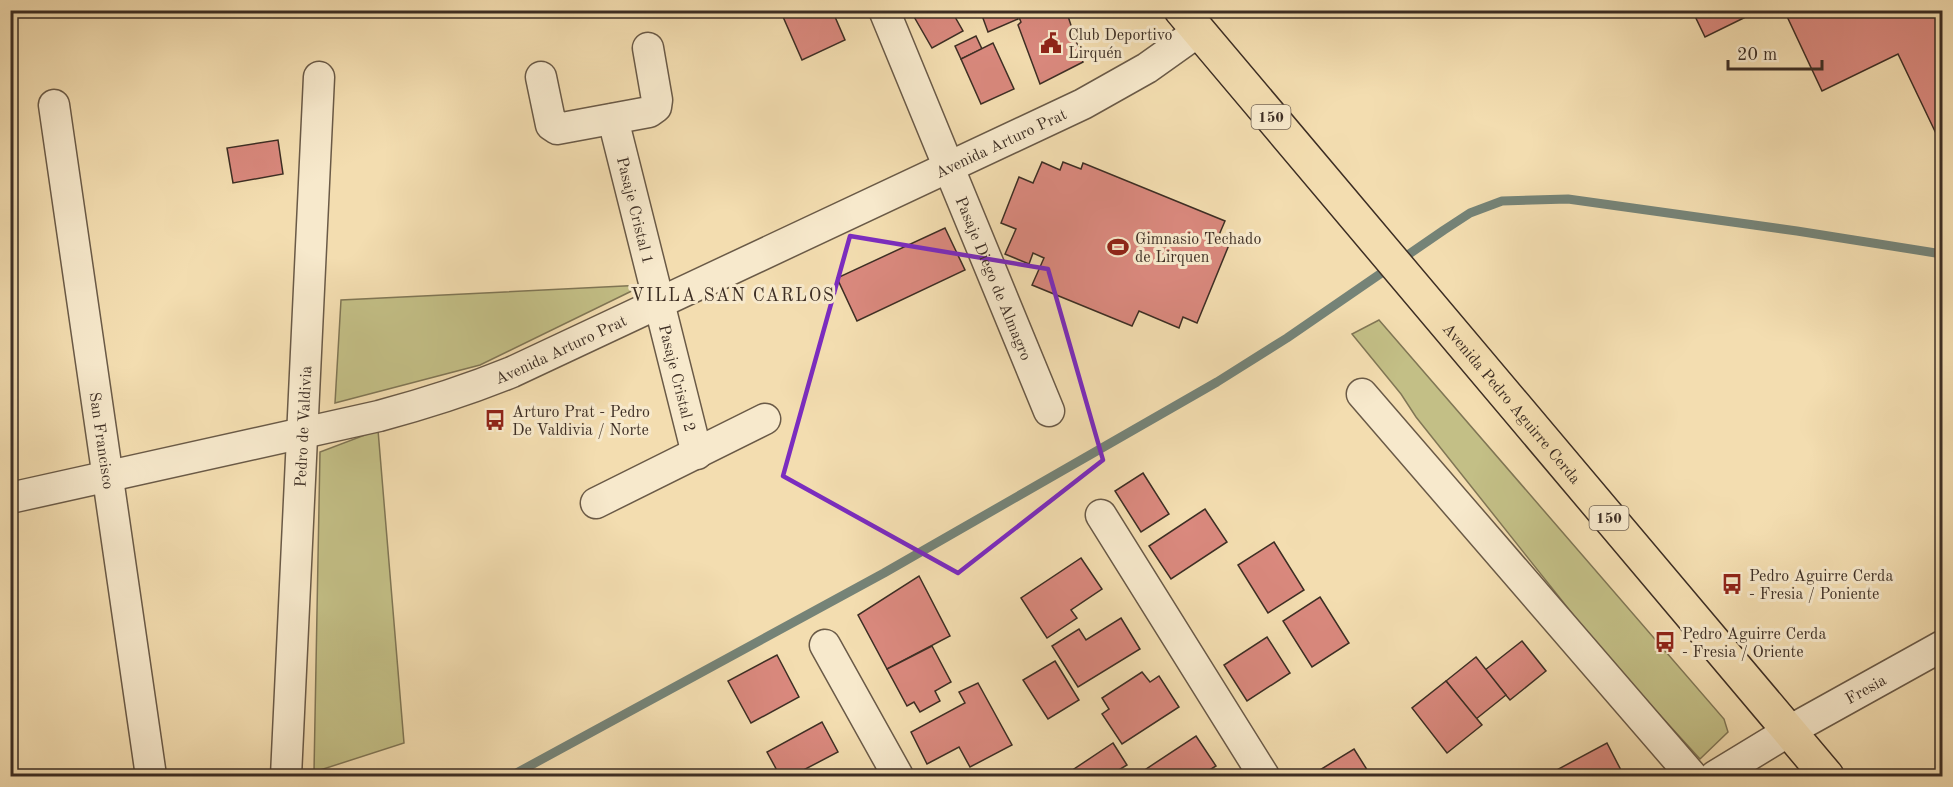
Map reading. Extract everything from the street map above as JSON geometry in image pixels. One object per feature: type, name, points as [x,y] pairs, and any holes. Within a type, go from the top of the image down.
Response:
[{"type":"main road","name":"Avenida Pedro Aguirre Cerda","points":[[1190,21],[1827,777]]},
{"type":"street","name":"Pasaje Diego de Almagro","points":[[884,10],[1049,411]]},
{"type":"street","name":"Avenida Arturo Prat","points":[[10,498],[412,408],[479,385],[1083,104],[1147,68],[1190,21]]},
{"type":"street","points":[[541,77],[553,128],[561,129],[649,112],[657,104],[648,48]]},
{"type":"street","name":"Pedro de Valdivia","points":[[286,777],[319,77]]},
{"type":"street","name":"San Francisco","points":[[54,105],[151,777]]},
{"type":"street","name":"Pasaje Cristal 1","points":[[613,119],[659,303]]},
{"type":"street","name":"Pasaje Cristal 2","points":[[659,303],[697,453]]},
{"type":"street","points":[[1362,394],[1692,777]]},
{"type":"street","name":"Pasaje Cristal 2","points":[[596,503],[765,419]]},
{"type":"street","points":[[1101,515],[1264,777]]},
{"type":"street","points":[[825,645],[898,777]]},
{"type":"street","name":"Fresia","points":[[1715,777],[1789,731],[1942,646]]},
{"type":"highlighted area","points":[[850,236],[1048,269],[1103,460],[958,573],[783,476]]},
{"type":"shaded area","points":[[644,285],[480,365],[335,403],[341,300]]},
{"type":"shaded area","points":[[1379,320],[1724,719],[1728,732],[1700,759],[1606,656],[1352,334]]},
{"type":"shaded area","points":[[378,430],[404,743],[314,772],[320,452]]},
{"type":"building","points":[[780,10],[832,10],[845,40],[802,60]]},
{"type":"building","points":[[920,10],[951,10],[963,31],[932,48],[913,15]]},
{"type":"building","points":[[980,10],[1015,10],[1018,19],[988,32]]},
{"type":"building","name":"Club Deportivo Lirquén","points":[[1016,10],[1066,10],[1083,62],[1040,84],[1018,25],[1021,22]]},
{"type":"building","points":[[1692,10],[1760,10],[1705,37]]},
{"type":"building","points":[[1784,10],[1942,10],[1942,146],[1898,54],[1822,91]]},
{"type":"building","points":[[976,36],[982,49],[961,59],[955,46]]},
{"type":"building","points":[[993,43],[1014,89],[981,104],[961,59]]},
{"type":"building","points":[[278,140],[283,174],[233,183],[227,148]]},
{"type":"building","name":"Gimnasio Techado de Lirquen","points":[[1042,162],[1060,170],[1063,162],[1081,169],[1083,163],[1225,221],[1219,235],[1231,240],[1197,323],[1183,317],[1179,328],[1139,311],[1132,326],[1032,285],[1044,258],[1033,253],[1029,264],[1005,254],[1016,229],[1001,223],[1019,177],[1033,183]]},
{"type":"building","points":[[945,228],[965,270],[857,321],[837,278]]},
{"type":"building","points":[[1143,473],[1169,514],[1141,532],[1115,491]]},
{"type":"building","points":[[1205,509],[1227,542],[1171,579],[1149,546]]},
{"type":"building","points":[[1274,542],[1304,590],[1268,613],[1238,565]]},
{"type":"building","points":[[1081,558],[1102,589],[1071,610],[1077,618],[1047,638],[1021,598]]},
{"type":"building","points":[[919,576],[950,636],[887,669],[858,615]]},
{"type":"building","points":[[1320,597],[1349,643],[1312,667],[1283,621]]},
{"type":"building","points":[[1121,618],[1140,649],[1078,687],[1052,646],[1079,629],[1086,640]]},
{"type":"building","points":[[1267,637],[1290,673],[1247,701],[1224,665]]},
{"type":"building","points":[[1522,641],[1546,671],[1510,700],[1485,670]]},
{"type":"building","points":[[932,646],[951,682],[935,691],[940,701],[920,712],[914,702],[907,706],[887,669]]},
{"type":"building","points":[[777,655],[799,697],[751,723],[728,681]]},
{"type":"building","points":[[1476,657],[1506,695],[1476,719],[1446,681]]},
{"type":"building","points":[[1055,661],[1079,700],[1048,719],[1023,680]]},
{"type":"building","points":[[1142,672],[1150,682],[1159,676],[1179,707],[1122,744],[1102,714],[1109,709],[1102,698]]},
{"type":"building","points":[[1446,681],[1482,725],[1447,753],[1412,708]]},
{"type":"building","points":[[978,683],[1012,745],[970,767],[959,747],[927,764],[911,732],[965,703],[959,692]]},
{"type":"building","points":[[822,722],[838,752],[792,776],[780,776],[767,752]]},
{"type":"building","points":[[1196,736],[1216,766],[1200,776],[1137,775]]},
{"type":"building","points":[[1113,743],[1127,765],[1109,776],[1074,776],[1071,771]]},
{"type":"building","points":[[1607,743],[1624,776],[1552,776],[1551,773]]},
{"type":"building","points":[[1354,749],[1371,776],[1310,776]]},
{"type":"waterway","points":[[511,776],[884,573],[1217,382],[1287,338],[1470,213],[1502,201],[1568,199],[1942,254]]},
{"type":"place","name":"Club Deportivo Lirquén","points":[[1051,43]]},
{"type":"place","name":"Gimnasio Techado de Lirquen","points":[[1118,247]]},
{"type":"place","name":"Arturo Prat - Pedro De Valdivia / Norte","points":[[495,420]]},
{"type":"place","name":"Pedro Aguirre Cerda - Fresia / Poniente","points":[[1732,584]]},
{"type":"place","name":"Pedro Aguirre Cerda - Fresia / Oriente","points":[[1665,642]]},
{"type":"district","name":"VILLA SAN CARLOS","points":[[733,295]]}]
